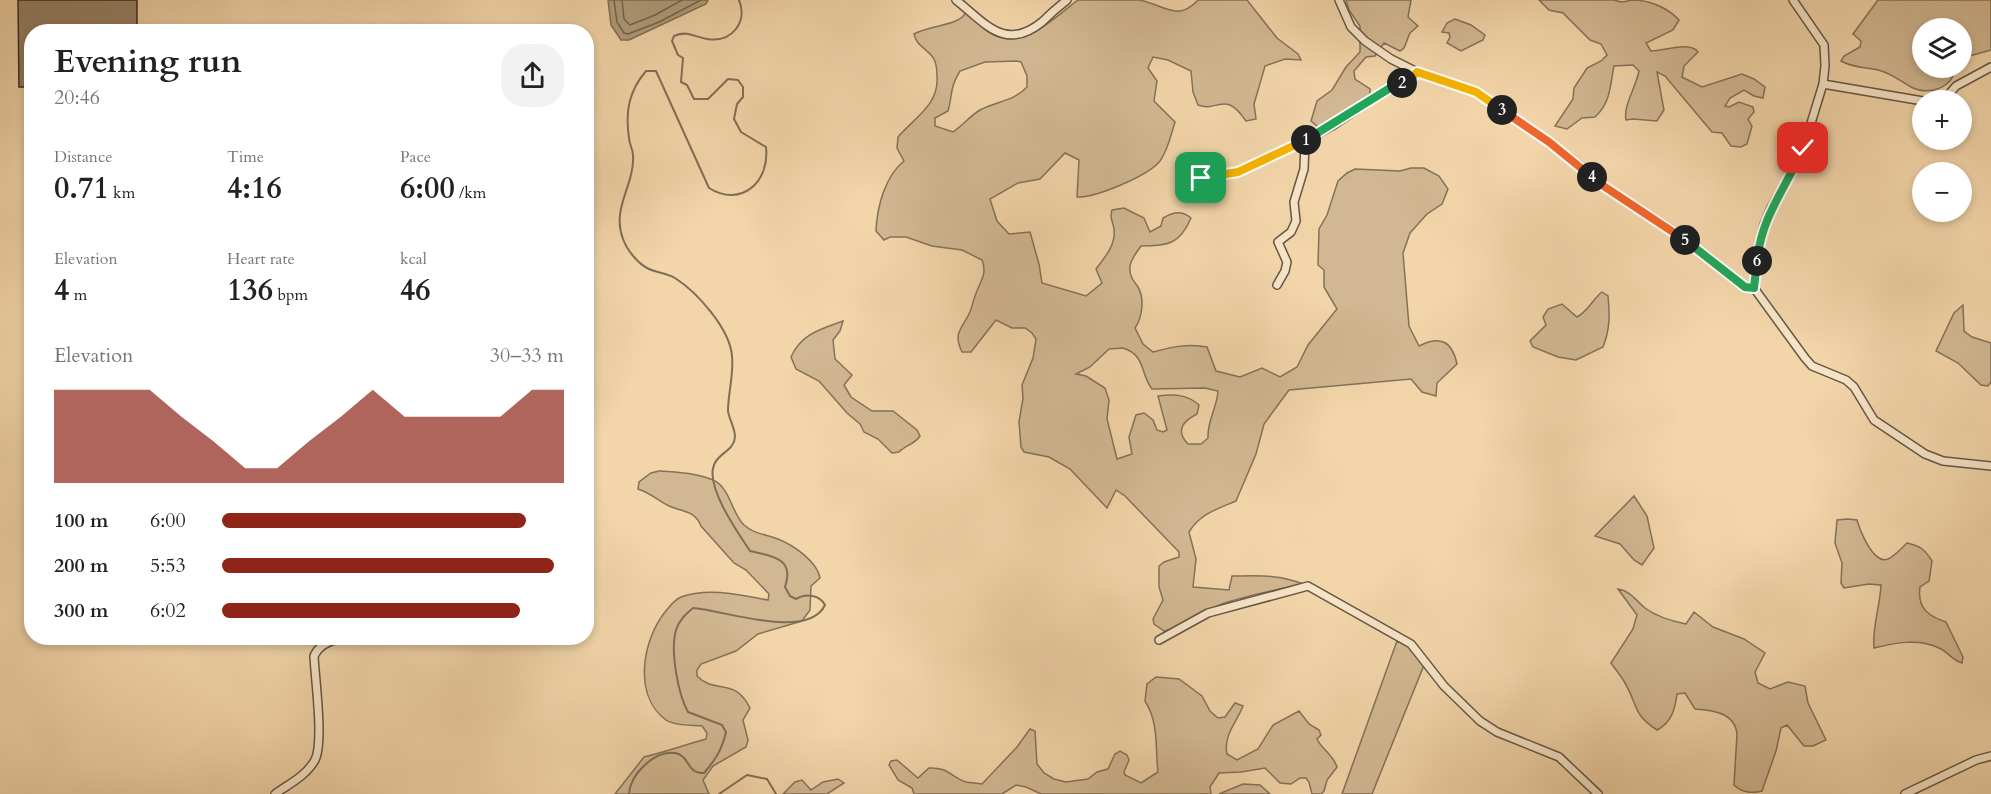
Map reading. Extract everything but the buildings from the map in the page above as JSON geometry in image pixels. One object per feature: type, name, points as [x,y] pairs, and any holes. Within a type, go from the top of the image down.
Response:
[{"type":"street","points":[[956,0],[996,32],[1014,36],[1028,31],[1067,0]]},
{"type":"street","points":[[1340,0],[1355,33],[1391,59],[1417,72],[1476,92],[1549,142],[1599,183],[1680,236],[1736,281],[1745,287],[1754,288]]},
{"type":"street","points":[[1793,0],[1824,45],[1826,60],[1823,84],[1797,164],[1771,208],[1764,225],[1759,244],[1754,288],[1812,366],[1840,376],[1854,387],[1874,420],[1935,459],[1991,466]]},
{"type":"street","points":[[1953,90],[1991,66]]},
{"type":"street","points":[[1201,178],[1238,172],[1305,141],[1390,88],[1411,79],[1417,72]]},
{"type":"street","points":[[1823,84],[1912,99]]},
{"type":"street","points":[[1276,285],[1285,271],[1287,259],[1278,242],[1292,232],[1296,222],[1294,202],[1304,169],[1305,141]]},
{"type":"street","points":[[1159,640],[1208,613],[1308,586],[1410,644],[1444,686],[1480,721],[1497,732],[1559,757],[1598,794]]},
{"type":"street","points":[[275,794],[299,779],[314,761],[318,752],[314,656],[321,645]]},
{"type":"street","points":[[1905,794],[1976,760],[1991,756]]},
{"type":"shaded area","points":[[1078,0],[1139,0],[1176,11],[1190,7],[1198,0],[1247,0],[1277,38],[1298,54],[1301,60],[1285,59],[1265,66],[1254,104],[1256,119],[1246,121],[1238,111],[1227,104],[1205,107],[1198,105],[1193,92],[1191,71],[1168,60],[1153,57],[1148,68],[1157,81],[1154,101],[1175,122],[1165,152],[1154,167],[1108,190],[1077,197],[1079,160],[1065,153],[1040,179],[1018,183],[990,199],[997,221],[1009,234],[1030,232],[1042,283],[1086,296],[1102,283],[1096,269],[1109,251],[1113,240],[1112,210],[1124,208],[1144,218],[1150,232],[1161,226],[1163,218],[1170,214],[1180,213],[1191,218],[1187,227],[1172,242],[1141,246],[1131,263],[1131,275],[1140,292],[1142,303],[1141,314],[1135,328],[1143,344],[1153,352],[1173,347],[1207,347],[1216,371],[1240,377],[1262,368],[1280,377],[1297,367],[1308,345],[1337,309],[1324,287],[1324,270],[1318,265],[1319,229],[1327,215],[1338,181],[1355,169],[1400,171],[1424,168],[1439,176],[1448,189],[1442,204],[1427,214],[1410,233],[1403,253],[1409,326],[1419,346],[1433,341],[1444,342],[1452,350],[1457,364],[1437,383],[1436,396],[1422,392],[1411,379],[1289,390],[1264,424],[1256,454],[1236,501],[1204,516],[1189,532],[1196,559],[1193,587],[1229,590],[1232,576],[1277,577],[1303,584],[1222,604],[1177,627],[1164,631],[1154,624],[1153,619],[1163,600],[1159,587],[1159,566],[1179,557],[1179,552],[1125,496],[1116,490],[1107,508],[1070,469],[1049,457],[1024,452],[1021,447],[1019,422],[1023,398],[1022,385],[1033,358],[1036,339],[1032,333],[1025,328],[1012,328],[996,320],[971,352],[962,352],[959,346],[958,336],[982,279],[984,265],[982,260],[962,250],[932,246],[906,237],[890,237],[884,240],[876,231],[878,212],[887,183],[897,167],[904,161],[897,148],[898,137],[930,103],[937,87],[935,61],[917,42],[914,34],[951,23],[963,17],[966,12],[987,31],[999,37],[1011,39],[1036,31]],"holes":[[[985,62],[1021,62],[1027,76],[1027,87],[1022,92],[980,110],[953,132],[935,126],[935,118],[948,111],[953,87],[960,71]],[[1123,348],[1136,355],[1152,389],[1205,388],[1218,391],[1208,438],[1201,444],[1188,444],[1182,435],[1182,427],[1197,414],[1199,405],[1180,396],[1158,396],[1167,430],[1163,432],[1157,430],[1153,420],[1144,413],[1136,415],[1129,437],[1132,454],[1117,459],[1107,419],[1109,400],[1105,388],[1086,376],[1076,374],[1090,367],[1109,349]]]},
{"type":"shaded area","points":[[1346,0],[1411,0],[1408,17],[1418,26],[1410,33],[1404,48],[1400,51],[1384,43],[1375,56],[1366,57],[1354,71],[1355,79],[1370,89],[1370,94],[1358,104],[1318,127],[1311,121],[1317,101],[1332,90],[1346,67],[1360,52],[1360,26],[1349,10]]},
{"type":"shaded area","points":[[1539,0],[1623,2],[1639,0],[1652,3],[1670,12],[1679,20],[1673,30],[1646,43],[1651,51],[1689,47],[1698,52],[1684,66],[1682,77],[1702,87],[1742,74],[1765,87],[1763,98],[1744,90],[1730,98],[1725,106],[1729,107],[1739,102],[1753,107],[1754,112],[1748,119],[1752,126],[1747,144],[1741,147],[1731,146],[1722,133],[1712,132],[1665,76],[1657,72],[1664,110],[1657,121],[1626,120],[1626,109],[1639,71],[1633,65],[1614,66],[1607,100],[1595,117],[1582,118],[1567,129],[1555,126],[1573,99],[1574,88],[1587,68],[1607,55],[1601,44],[1590,40],[1563,13],[1549,10]]},
{"type":"shaded area","points":[[1878,0],[1991,0],[1991,50],[1973,55],[1972,18],[1912,18],[1912,78],[1952,78],[1945,85],[1932,90],[1918,90],[1883,71],[1841,61],[1844,56],[1860,47],[1861,41],[1853,34]]},
{"type":"shaded area","points":[[1455,19],[1471,25],[1485,35],[1483,40],[1461,51],[1447,43],[1449,33],[1442,32],[1447,23]]},
{"type":"shaded area","points":[[1602,292],[1608,296],[1609,309],[1608,328],[1603,347],[1576,360],[1558,357],[1533,347],[1530,341],[1546,325],[1543,317],[1548,309],[1562,304],[1577,317]]},
{"type":"shaded area","points":[[1963,305],[1964,331],[1972,337],[1991,343],[1991,382],[1988,386],[1981,385],[1958,363],[1936,351],[1954,313]]},
{"type":"shaded area","points":[[843,321],[840,331],[833,340],[835,359],[852,375],[844,385],[851,397],[872,411],[893,411],[917,430],[920,436],[899,452],[892,453],[878,439],[864,432],[860,424],[847,413],[819,381],[796,369],[791,357],[800,343],[813,333]]},
{"type":"shaded area","points":[[659,471],[693,474],[719,483],[744,525],[797,549],[814,566],[820,578],[811,586],[810,610],[802,621],[758,634],[736,651],[701,664],[697,670],[697,676],[704,682],[738,692],[750,708],[743,720],[748,740],[746,747],[713,766],[703,780],[709,794],[615,794],[644,757],[706,739],[707,733],[702,726],[678,724],[666,720],[656,710],[649,697],[644,668],[651,638],[665,612],[676,600],[691,594],[713,592],[768,600],[769,594],[746,570],[734,563],[695,517],[638,489],[639,482],[651,473]]},
{"type":"shaded area","points":[[1634,496],[1647,516],[1654,548],[1642,565],[1634,560],[1620,544],[1595,536]]},
{"type":"shaded area","points":[[1837,520],[1857,520],[1868,546],[1877,557],[1888,559],[1907,543],[1919,547],[1927,554],[1932,561],[1929,581],[1920,587],[1920,600],[1929,614],[1946,622],[1963,657],[1962,663],[1942,650],[1923,643],[1898,643],[1874,648],[1881,585],[1869,584],[1844,588],[1841,583],[1842,563],[1835,543]]},
{"type":"shaded area","points":[[1618,589],[1630,594],[1650,611],[1670,620],[1686,624],[1694,612],[1713,627],[1744,639],[1765,653],[1755,672],[1758,683],[1770,689],[1788,682],[1805,686],[1808,703],[1826,740],[1813,746],[1804,746],[1787,725],[1781,728],[1776,751],[1762,791],[1751,792],[1743,791],[1734,785],[1737,734],[1728,717],[1709,710],[1695,709],[1685,693],[1677,694],[1669,720],[1657,730],[1639,714],[1625,683],[1611,663],[1633,629],[1637,615]]},
{"type":"shaded area","points":[[1397,641],[1409,646],[1424,665],[1372,794],[1342,794]]},
{"type":"shaded area","points":[[1156,677],[1179,679],[1202,696],[1210,711],[1218,718],[1225,717],[1235,703],[1243,706],[1231,729],[1226,747],[1227,754],[1237,760],[1258,749],[1273,725],[1299,711],[1309,724],[1319,730],[1321,735],[1317,739],[1337,767],[1327,780],[1324,791],[1321,794],[1312,794],[1306,778],[1300,778],[1291,784],[1280,783],[1265,768],[1219,773],[1210,787],[1211,794],[1041,794],[1016,785],[1002,794],[914,794],[912,788],[898,780],[889,765],[891,761],[897,760],[918,778],[929,768],[935,768],[966,782],[982,784],[1017,747],[1030,729],[1035,731],[1037,764],[1044,773],[1054,779],[1066,782],[1088,779],[1097,772],[1108,769],[1115,754],[1120,751],[1127,755],[1129,760],[1125,775],[1141,783],[1158,772],[1153,718],[1145,701],[1147,684]]},
{"type":"shaded area","points":[[838,779],[844,783],[827,794],[783,794],[795,782],[802,780],[811,790],[823,782]]},
{"type":"shaded area","points":[[1243,784],[1260,785],[1270,794],[1219,794]]},
{"type":"water","points":[[608,0],[708,0],[706,4],[629,40],[621,40],[611,25]]},
{"type":"waterway","points":[[629,794],[638,772],[659,755],[680,754],[694,771],[704,773],[712,764],[722,744],[726,732],[722,725],[688,712],[681,695],[676,672],[674,649],[676,630],[679,623],[693,608],[764,621],[784,622],[801,621],[816,616],[825,605],[820,599],[812,596],[796,599],[790,596],[785,587],[787,570],[784,564],[773,557],[750,551],[724,509],[712,474],[716,461],[732,446],[735,437],[728,411],[732,370],[730,345],[719,323],[693,292],[675,278],[649,269],[637,260],[625,243],[620,228],[621,207],[633,166],[628,110],[632,94],[646,71],[656,71],[709,188],[732,195],[742,193],[758,181],[766,160],[766,147],[741,132],[734,119],[737,104],[743,97],[743,87],[738,80],[728,79],[708,99],[694,99],[687,85],[681,82],[683,58],[678,55],[672,41],[674,36],[683,34],[707,39],[724,38],[736,29],[739,23],[741,16],[739,0]]},
{"type":"waterway","points":[[719,794],[747,775],[767,779],[776,794]]},
{"type":"route","points":[[1201,178],[1238,172],[1305,141],[1390,88],[1411,79],[1417,72],[1476,92],[1549,142],[1618,197],[1680,236],[1736,281],[1745,287],[1754,288],[1759,244],[1764,225],[1771,208],[1797,164],[1803,148]]}]
